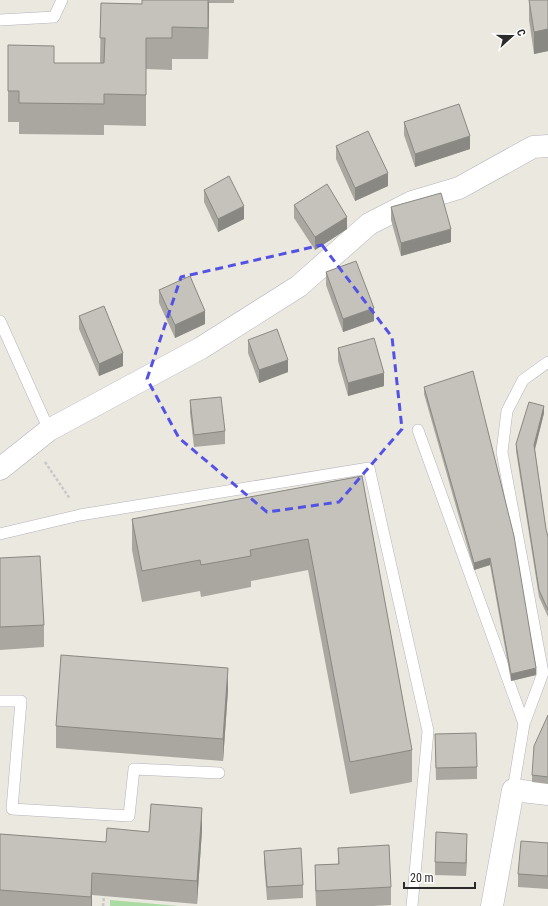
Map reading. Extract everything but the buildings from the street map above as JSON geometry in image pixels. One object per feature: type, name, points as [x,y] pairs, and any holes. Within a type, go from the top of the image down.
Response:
[{"type":"street","points":[[0,469],[49,430],[201,348],[299,286],[369,224],[412,202],[459,188],[533,146],[548,146]]},
{"type":"street","points":[[492,906],[513,790],[548,794]]},
{"type":"lane","points":[[0,20],[54,17],[62,0]]},
{"type":"lane","points":[[0,321],[49,430]]},
{"type":"lane","points":[[513,790],[524,724],[543,673],[502,452],[506,411],[523,380],[548,362]]},
{"type":"lane","points":[[418,430],[524,724]]},
{"type":"lane","points":[[0,534],[80,515],[369,468],[428,731],[412,906]]},
{"type":"lane","points":[[0,701],[20,701],[12,809],[129,816],[134,769],[219,773]]},
{"type":"path","points":[[32,443],[80,515]]},
{"type":"path","points":[[103,906],[104,896]]},
{"type":"highlighted area","points":[[322,245],[392,337],[402,429],[339,502],[267,512],[179,438],[147,379],[181,277]]},
{"type":"green space","points":[[110,900],[179,906],[110,906]]}]
